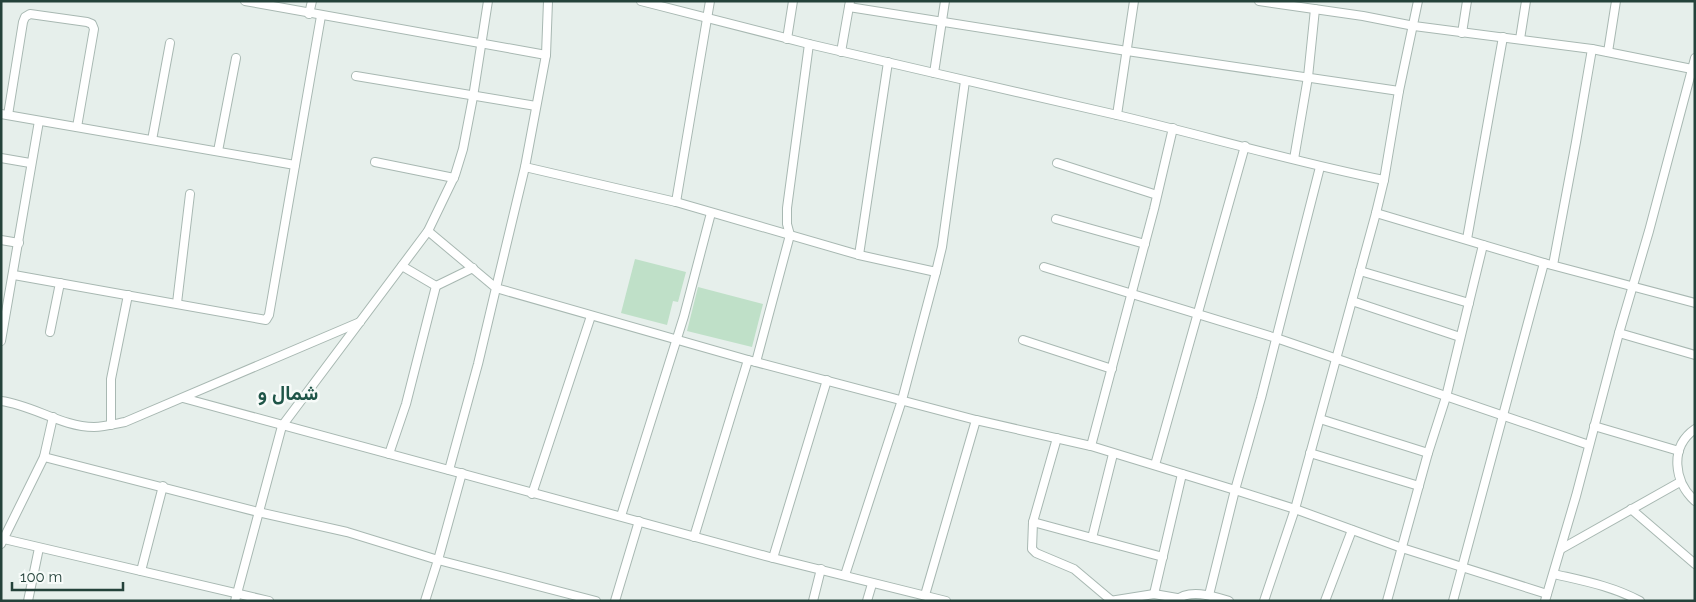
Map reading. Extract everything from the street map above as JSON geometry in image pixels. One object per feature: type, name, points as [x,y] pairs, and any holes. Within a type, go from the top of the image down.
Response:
[{"type":"street","points":[[245,1],[309,14],[546,54]]},
{"type":"street","points":[[309,14],[312,1]]},
{"type":"street","points":[[235,601],[282,426],[428,231],[454,178],[463,148],[473,97],[488,1]]},
{"type":"street","points":[[450,470],[474,381],[525,167],[546,54],[548,1]]},
{"type":"street","points":[[641,1],[841,52],[1173,128],[1320,167],[1384,180]]},
{"type":"street","points":[[676,202],[710,1]]},
{"type":"street","points":[[788,39],[793,1]]},
{"type":"street","points":[[934,73],[945,1]]},
{"type":"street","points":[[1117,115],[1134,1]]},
{"type":"street","points":[[1259,1],[1300,4],[1315,9],[1414,26],[1592,49],[1692,69]]},
{"type":"street","points":[[1264,601],[1295,509],[1376,212],[1384,180],[1399,90],[1418,1]]},
{"type":"street","points":[[1462,33],[1467,1]]},
{"type":"street","points":[[1520,39],[1526,1]]},
{"type":"street","points":[[1608,52],[1616,1]]},
{"type":"street","points":[[841,52],[849,4],[1128,51],[1399,90]]},
{"type":"street","points":[[1294,159],[1308,77],[1315,9]]},
{"type":"street","points":[[77,127],[94,29],[92,24],[30,14],[25,17],[23,22],[5,115],[295,165]]},
{"type":"street","points":[[14,275],[266,320],[268,318],[321,16]]},
{"type":"street","points":[[1467,240],[1503,37]]},
{"type":"street","points":[[152,140],[170,43]]},
{"type":"street","points":[[756,362],[790,235],[787,217],[809,44]]},
{"type":"street","points":[[1553,265],[1592,49]]},
{"type":"street","points":[[218,151],[236,58]]},
{"type":"street","points":[[428,231],[496,288],[748,360],[976,420],[1091,446],[1295,509],[1546,597],[1649,231],[1695,58]]},
{"type":"street","points":[[859,255],[888,62]]},
{"type":"street","points":[[356,76],[536,106]]},
{"type":"street","points":[[845,575],[902,400],[936,272],[942,247],[965,81]]},
{"type":"street","points":[[1,341],[14,275],[30,163],[39,121]]},
{"type":"street","points":[[1091,446],[1158,196],[1173,128]]},
{"type":"street","points":[[1155,465],[1245,146]]},
{"type":"street","points":[[1,158],[30,163]]},
{"type":"street","points":[[375,162],[454,178]]},
{"type":"street","points":[[1057,163],[1158,196]]},
{"type":"street","points":[[525,167],[676,202],[711,214],[859,255],[936,272]]},
{"type":"street","points":[[1209,595],[1320,167]]},
{"type":"street","points":[[177,303],[190,194]]},
{"type":"street","points":[[1376,212],[1544,264],[1695,303]]},
{"type":"street","points":[[621,516],[693,283],[711,214]]},
{"type":"street","points":[[1056,219],[1145,244]]},
{"type":"street","points":[[1,240],[19,243]]},
{"type":"street","points":[[1387,601],[1428,453],[1446,397],[1483,245]]},
{"type":"street","points":[[1453,601],[1544,264]]},
{"type":"street","points":[[402,266],[436,286]]},
{"type":"street","points":[[1044,267],[1276,338],[1589,445]]},
{"type":"street","points":[[389,454],[406,404],[436,286],[473,268]]},
{"type":"street","points":[[1360,271],[1469,303]]},
{"type":"street","points":[[50,332],[60,283]]},
{"type":"street","points":[[111,425],[111,379],[128,295]]},
{"type":"street","points":[[1352,301],[1460,337]]},
{"type":"street","points":[[532,494],[591,316]]},
{"type":"street","points":[[1,401],[78,425],[95,427],[125,422],[360,322]]},
{"type":"street","points":[[1619,333],[1695,354]]},
{"type":"street","points":[[1023,340],[1112,369]]},
{"type":"street","points":[[694,536],[748,360]]},
{"type":"street","points":[[773,558],[827,380]]},
{"type":"street","points":[[183,398],[462,473],[532,494],[621,516],[773,558],[845,575],[872,584],[946,601]]},
{"type":"street","points":[[53,417],[44,457],[2,541],[237,592],[269,601]]},
{"type":"street","points":[[1320,419],[1428,453]]},
{"type":"street","points":[[924,595],[976,420]]},
{"type":"street","points":[[1594,426],[1679,451]]},
{"type":"street","points":[[1695,429],[1684,440],[1679,451],[1677,467],[1680,482],[1695,501]]},
{"type":"street","points":[[1057,438],[1033,522],[1032,548],[1036,553],[1066,564],[1074,569],[1111,600],[1154,594],[1176,600],[1186,595],[1209,595],[1229,601]]},
{"type":"street","points":[[1310,453],[1419,486]]},
{"type":"street","points":[[1092,538],[1113,454]]},
{"type":"street","points":[[44,457],[163,486],[258,512],[347,532],[438,560],[596,601]]},
{"type":"street","points":[[425,601],[462,473]]},
{"type":"street","points":[[1154,594],[1182,474]]},
{"type":"street","points":[[1561,549],[1680,482]]},
{"type":"street","points":[[142,571],[163,486]]},
{"type":"street","points":[[1631,509],[1695,564]]},
{"type":"street","points":[[615,601],[639,521]]},
{"type":"street","points":[[1033,522],[1163,557]]},
{"type":"street","points":[[1325,601],[1352,530]]},
{"type":"street","points":[[28,601],[39,548]]},
{"type":"street","points":[[813,601],[821,569]]},
{"type":"street","points":[[1554,574],[1603,585],[1623,592],[1640,601]]},
{"type":"street","points":[[868,601],[872,584]]},
{"type":"green space","points":[[635,259],[686,272],[678,302],[673,301],[667,325],[621,313]]},
{"type":"green space","points":[[698,287],[763,304],[752,347],[687,331]]},
{"type":"district","name":"شمال و","points":[[288,393]]}]
